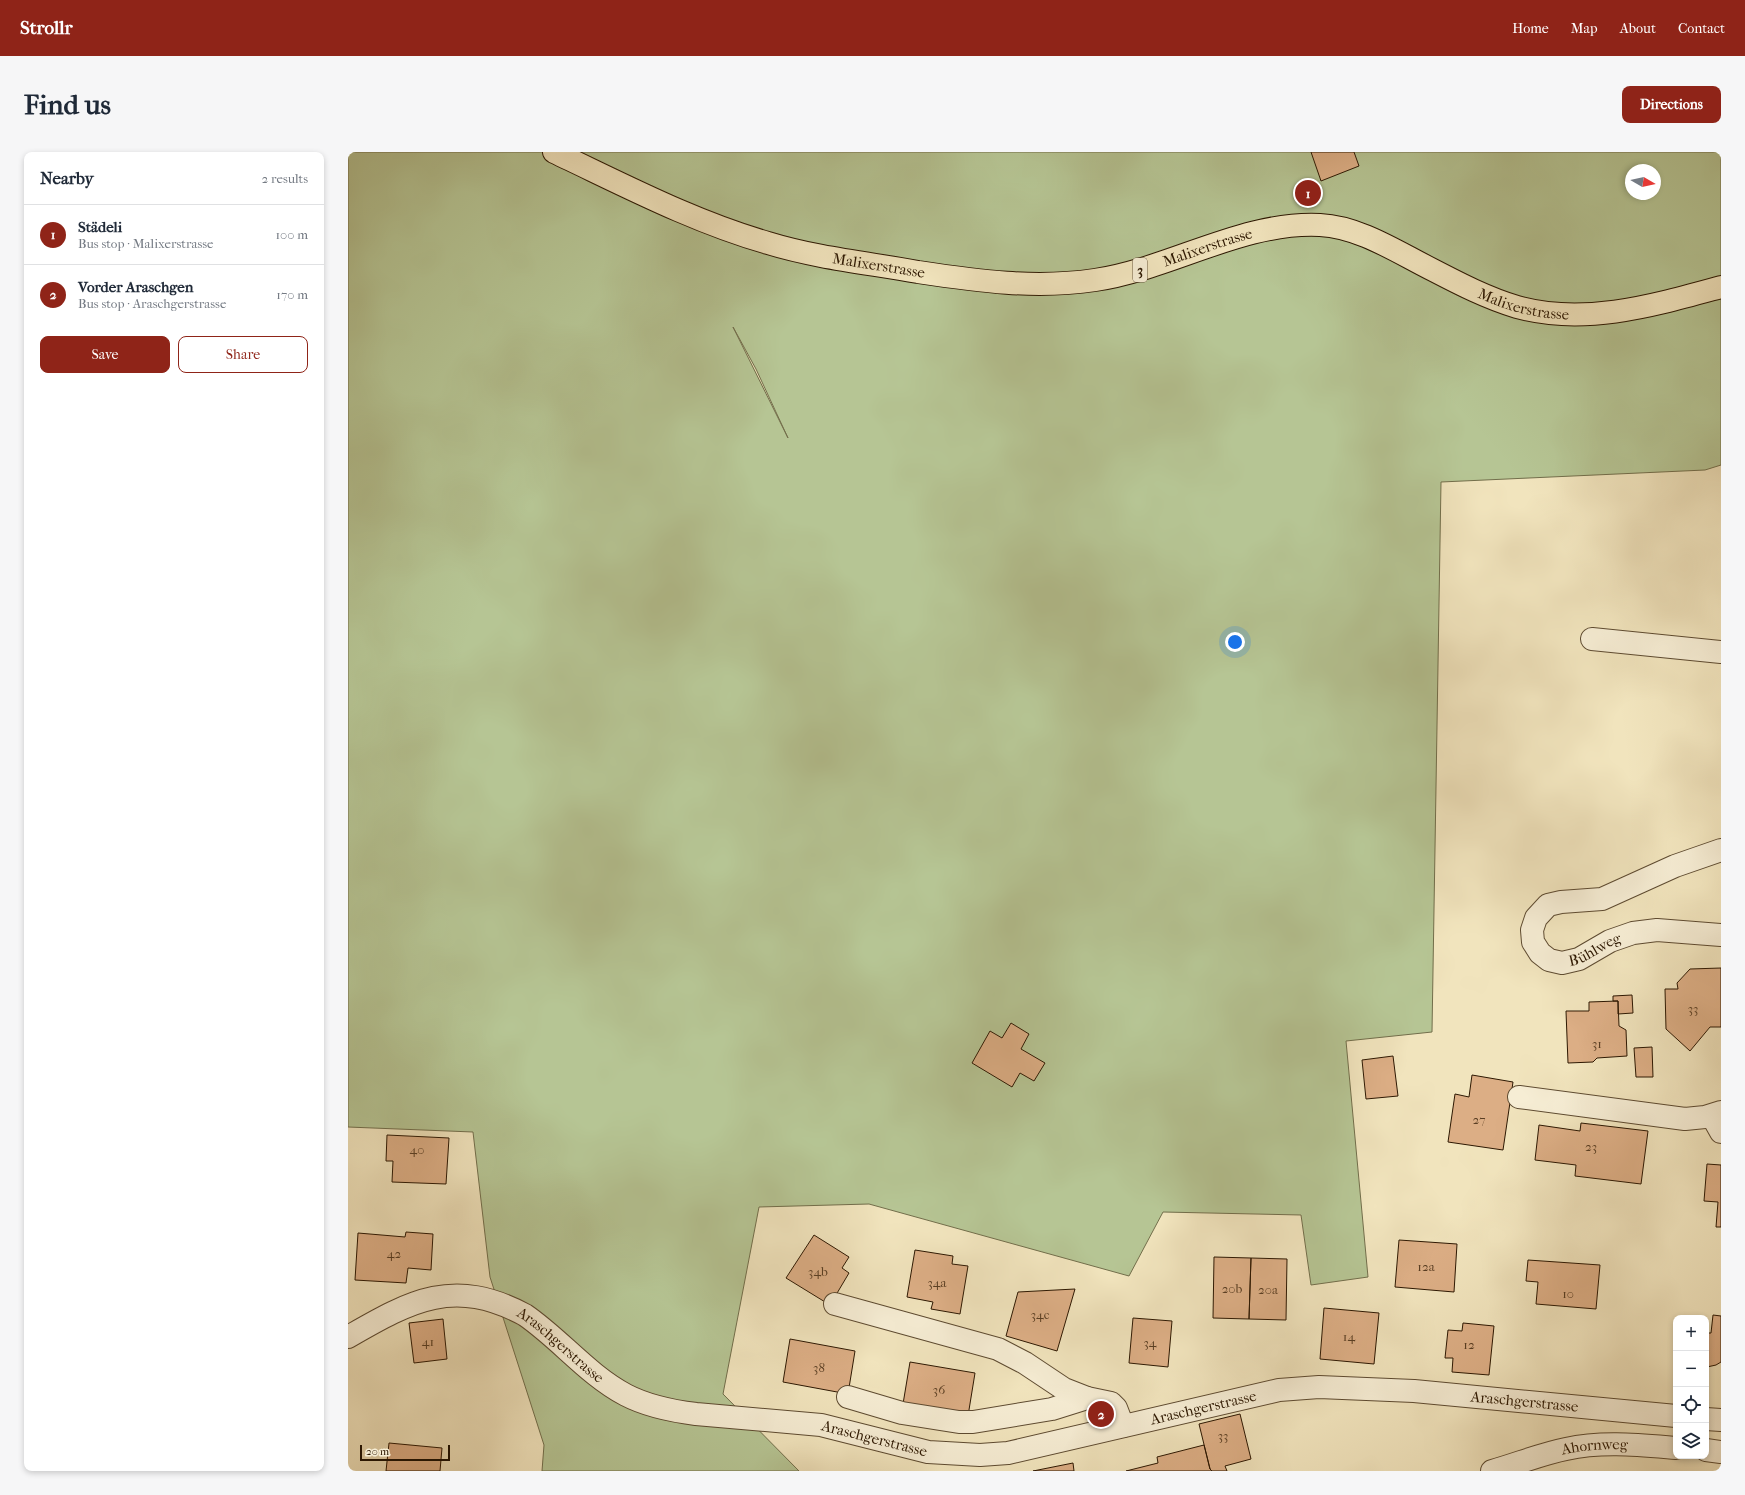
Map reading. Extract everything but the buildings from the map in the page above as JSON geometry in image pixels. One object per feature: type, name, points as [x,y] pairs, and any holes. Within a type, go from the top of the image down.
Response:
[{"type":"main road","name":"Malixerstrasse","points":[[554,152],[690,215],[736,233],[771,244],[878,265],[1012,285],[1053,285],[1116,277],[1161,264],[1240,237],[1281,227],[1319,225],[1334,226],[1367,236],[1491,298],[1518,307],[1544,312],[1569,315],[1619,312],[1721,287]]},
{"type":"street","points":[[1592,638],[1721,652]]},
{"type":"street","name":"Bühlweg","points":[[1721,850],[1675,866],[1612,896],[1593,901],[1561,902],[1548,905],[1536,918],[1532,936],[1536,948],[1544,957],[1562,963],[1580,959],[1610,941],[1633,933],[1656,930],[1721,935]]},
{"type":"street","points":[[1519,1097],[1685,1119],[1718,1120]]},
{"type":"street","name":"Araschgerstrasse","points":[[348,1337],[411,1304],[446,1295],[463,1295],[494,1301],[525,1315],[538,1324],[593,1372],[620,1391],[641,1402],[677,1412],[821,1425],[928,1452],[953,1455],[1008,1453],[1279,1390],[1319,1387],[1434,1392],[1673,1416]]},
{"type":"street","points":[[835,1304],[998,1350],[1025,1363],[1064,1389],[1087,1398],[1107,1401],[1114,1405],[1123,1426]]},
{"type":"street","points":[[848,1397],[902,1413],[959,1422],[1038,1412],[1067,1405],[1087,1398]]},
{"type":"street","points":[[1709,1419],[1721,1420]]},
{"type":"street","name":"Ahornweg","points":[[1492,1471],[1565,1449],[1583,1446],[1625,1444],[1673,1448]]},
{"type":"street","points":[[1709,1450],[1721,1452]]},
{"type":"green space","points":[[348,152],[1721,152],[1721,465],[1705,470],[1441,482],[1432,1032],[1346,1041],[1368,1277],[1311,1285],[1301,1215],[1163,1212],[1129,1276],[869,1204],[759,1207],[723,1394],[799,1471],[542,1471],[544,1445],[490,1277],[473,1132],[348,1127]],"holes":[[[733,327],[756,369],[788,438]]]},
{"type":"place","name":"Städeli","points":[[1308,193]]},
{"type":"place","name":"Vorder Araschgen","points":[[1101,1414]]}]
